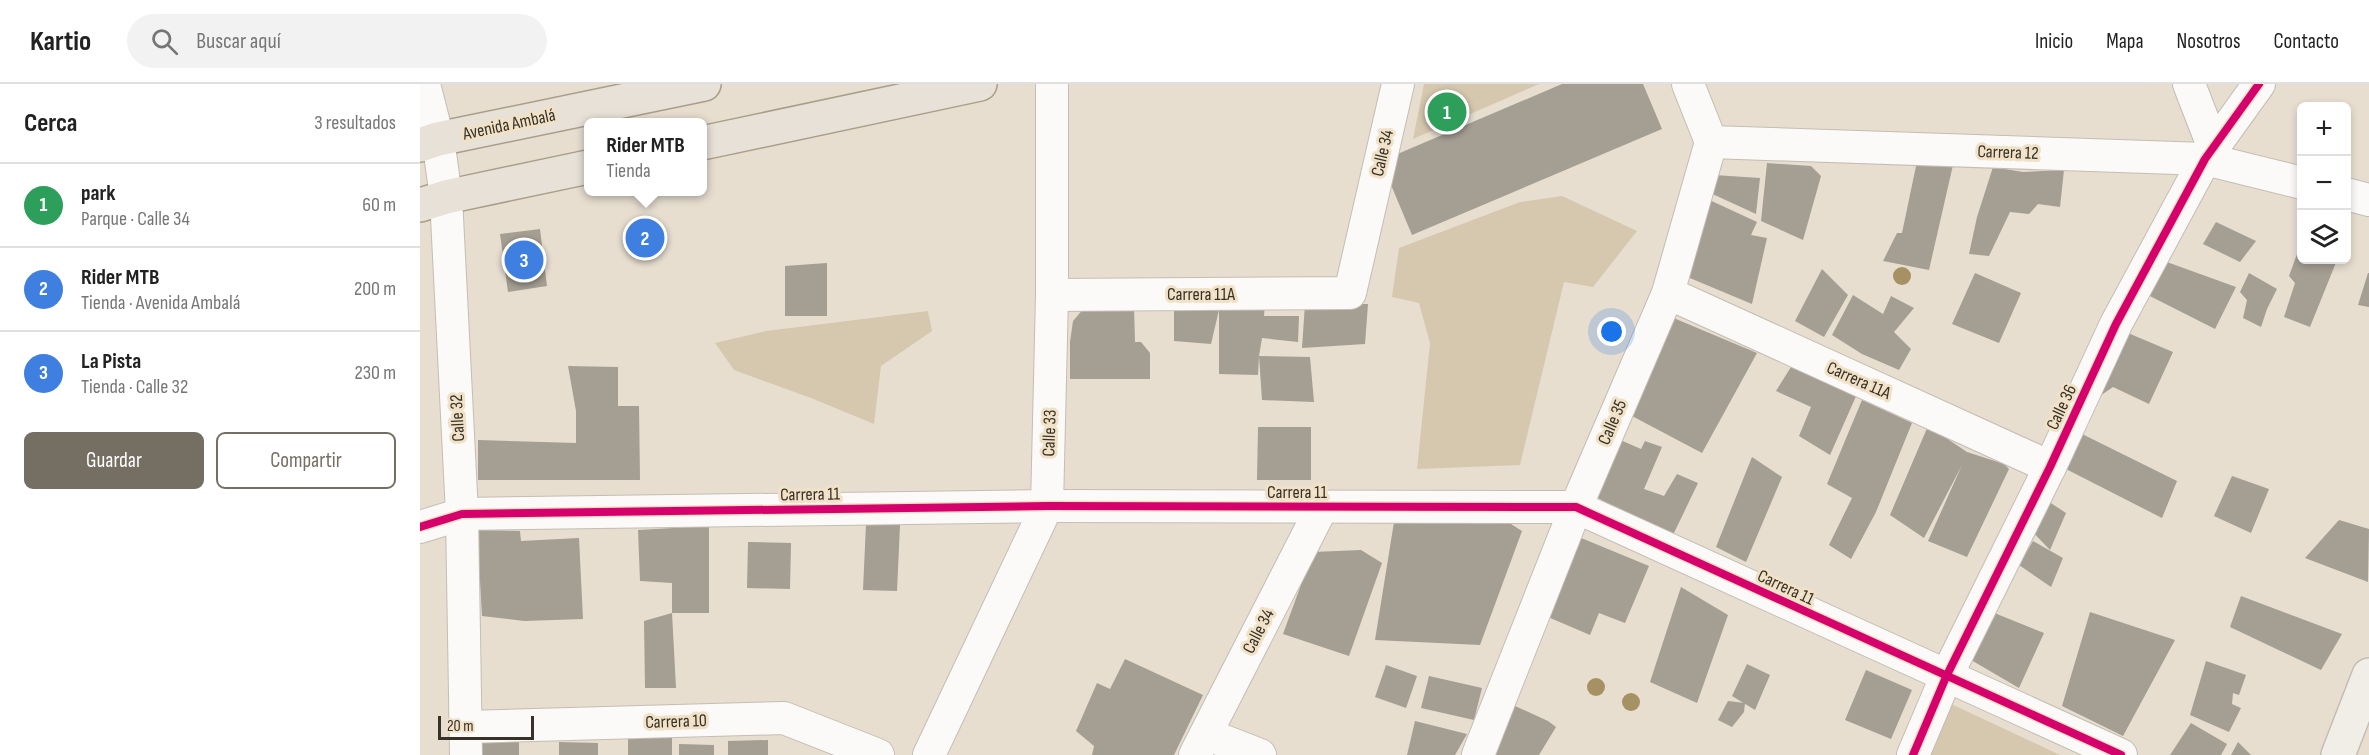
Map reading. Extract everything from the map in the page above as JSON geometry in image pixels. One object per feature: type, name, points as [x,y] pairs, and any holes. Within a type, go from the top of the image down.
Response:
[{"type":"main road","name":"Avenida Ambalá","points":[[429,142],[704,84]]},
{"type":"main road","points":[[707,142],[980,84]]},
{"type":"main road","points":[[433,201],[584,168]]},
{"type":"main road","points":[[2338,755],[2369,675]]},
{"type":"street","name":"Calle 32","points":[[424,84],[462,514],[466,741]]},
{"type":"street","name":"Calle 33","points":[[929,755],[1047,506],[1053,295],[1052,84]]},
{"type":"street","name":"Calle 34","points":[[1350,293],[1398,84]]},
{"type":"street","points":[[1688,84],[1711,142]]},
{"type":"street","points":[[2189,84],[2209,153]]},
{"type":"street","name":"Calle 36","points":[[1913,755],[1946,677],[2050,467],[2116,324],[2209,153],[2259,84]]},
{"type":"street","name":"Carrera 12","points":[[1711,142],[2209,153],[2297,182]]},
{"type":"street","name":"Calle 35","points":[[1478,755],[1576,507],[1668,293],[1711,142]]},
{"type":"street","points":[[2351,195],[2369,200]]},
{"type":"street","name":"Carrera 11A","points":[[1053,295],[1350,293]]},
{"type":"street","name":"Carrera 11A","points":[[1668,293],[2050,467]]},
{"type":"street","name":"Carrera 11","points":[[420,527],[462,514],[1047,506],[1576,507],[2121,755]]},
{"type":"street","name":"Calle 34","points":[[1200,744],[1322,507]]},
{"type":"street","name":"Carrera 10","points":[[466,741],[784,718],[878,755]]},
{"type":"street","points":[[1200,744],[1260,755]]},
{"type":"shaded area","points":[[1424,84],[1539,84],[1413,139]]},
{"type":"shaded area","points":[[1562,196],[1637,231],[1593,287],[1564,282],[1520,465],[1417,469],[1430,343],[1419,303],[1392,297],[1399,248],[1520,202]]},
{"type":"shaded area","points":[[928,311],[932,331],[881,366],[874,424],[734,370],[715,343],[766,331]]},
{"type":"shaded area","points":[[1947,702],[2060,755],[1925,755]]},
{"type":"building","points":[[1562,84],[1643,84],[1662,129],[1412,235],[1381,161]]},
{"type":"building","points":[[1767,163],[1811,166],[1821,176],[1803,240],[1761,221]]},
{"type":"building","points":[[1953,165],[1929,270],[1883,261],[1897,233],[1902,233],[1916,166]]},
{"type":"building","points":[[1993,167],[2023,172],[2064,170],[2060,207],[2038,204],[2029,214],[2010,212],[1989,256],[1969,254],[1977,217]]},
{"type":"building","points":[[1714,175],[1760,178],[1756,214],[1706,191]]},
{"type":"building","points":[[1703,197],[1757,222],[1751,235],[1767,238],[1752,304],[1685,276]]},
{"type":"building","points":[[658,221],[661,253],[633,255],[630,223]]},
{"type":"building","points":[[2216,222],[2256,241],[2240,262],[2203,244]]},
{"type":"building","points":[[540,229],[547,286],[508,292],[500,234]]},
{"type":"building","points":[[2297,254],[2297,264],[2335,264],[2310,327],[2284,317],[2295,283],[2289,276]]},
{"type":"building","points":[[2153,257],[2236,287],[2215,329],[2138,290]]},
{"type":"building","points":[[827,263],[827,316],[785,316],[785,266]]},
{"type":"building","points":[[1822,269],[1848,295],[1824,337],[1795,321]]},
{"type":"building","points":[[1975,273],[2021,293],[1999,343],[1952,324]]},
{"type":"building","points":[[2249,273],[2277,289],[2261,327],[2243,318],[2247,300],[2240,292]]},
{"type":"building","points":[[2369,273],[2369,307],[2358,305]]},
{"type":"building","points":[[1853,295],[1883,314],[1891,296],[1914,308],[1894,332],[1911,349],[1899,370],[1862,354],[1832,335]]},
{"type":"building","points":[[1265,303],[1264,316],[1299,316],[1298,342],[1262,338],[1258,375],[1219,374],[1219,304]]},
{"type":"building","points":[[1305,304],[1368,304],[1365,344],[1302,348]]},
{"type":"building","points":[[1134,306],[1135,342],[1141,342],[1150,353],[1150,379],[1070,379],[1070,342],[1073,321],[1085,307]]},
{"type":"building","points":[[1174,310],[1219,310],[1211,344],[1174,341]]},
{"type":"building","points":[[1664,314],[1757,353],[1702,453],[1632,416]]},
{"type":"building","points":[[2128,333],[2173,352],[2149,404],[2113,387],[2097,398],[2108,380]]},
{"type":"building","points":[[1259,356],[1310,357],[1314,402],[1262,400]]},
{"type":"building","points":[[568,366],[618,367],[618,406],[639,406],[640,480],[478,480],[478,440],[576,443],[576,411]]},
{"type":"building","points":[[1791,367],[1857,394],[1830,455],[1799,436],[1811,407],[1776,391]]},
{"type":"building","points":[[1862,400],[1912,423],[1876,512],[1851,559],[1829,545],[1852,498],[1827,484]]},
{"type":"building","points":[[1928,426],[1967,452],[2004,464],[2009,469],[1967,557],[1928,541],[1962,465],[1924,538],[1890,515]]},
{"type":"building","points":[[1258,427],[1311,427],[1311,480],[1257,480]]},
{"type":"building","points":[[2078,432],[2177,481],[2162,518],[2064,468]]},
{"type":"building","points":[[1618,439],[1641,449],[1645,441],[1662,447],[1644,489],[1664,496],[1677,474],[1698,483],[1673,535],[1631,519],[1592,494]]},
{"type":"building","points":[[1752,457],[1782,477],[1746,562],[1716,547]]},
{"type":"building","points":[[2232,476],[2269,489],[2251,533],[2214,516]]},
{"type":"building","points":[[2040,496],[2066,513],[2050,550],[2029,528]]},
{"type":"building","points":[[1503,519],[1522,531],[1480,645],[1375,640],[1394,522]]},
{"type":"building","points":[[2339,520],[2369,529],[2368,582],[2305,558]]},
{"type":"building","points":[[866,524],[900,525],[897,591],[863,590]]},
{"type":"building","points":[[709,526],[709,613],[672,613],[672,583],[640,581],[638,530]]},
{"type":"building","points":[[477,530],[520,531],[521,541],[579,538],[583,619],[524,621],[482,616]]},
{"type":"building","points":[[1574,535],[1649,566],[1625,623],[1599,613],[1590,635],[1541,614]]},
{"type":"building","points":[[2033,541],[2063,558],[2051,587],[2019,565]]},
{"type":"building","points":[[748,542],[791,543],[790,589],[747,588]]},
{"type":"building","points":[[1361,550],[1382,563],[1349,656],[1283,634],[1313,552]]},
{"type":"building","points":[[1681,587],[1728,615],[1697,703],[1650,682]]},
{"type":"building","points":[[2241,596],[2342,634],[2321,670],[2230,627]]},
{"type":"building","points":[[1982,608],[2044,633],[2019,688],[1966,657]]},
{"type":"building","points":[[2090,612],[2175,640],[2123,736],[2062,706]]},
{"type":"building","points":[[672,613],[676,688],[645,688],[644,621]]},
{"type":"building","points":[[1125,659],[1203,695],[1174,755],[1092,755],[1094,746],[1076,731],[1097,683],[1110,689]]},
{"type":"building","points":[[2206,661],[2246,675],[2239,695],[2233,693],[2232,704],[2241,708],[2229,732],[2190,715]]},
{"type":"building","points":[[1747,664],[1770,675],[1755,710],[1732,696]]},
{"type":"building","points":[[1386,665],[1417,676],[1406,708],[1375,697]]},
{"type":"building","points":[[1866,670],[1912,690],[1891,739],[1845,720]]},
{"type":"building","points":[[1429,676],[1482,688],[1474,720],[1421,708]]},
{"type":"building","points":[[1502,700],[1556,727],[1539,755],[1479,755]]},
{"type":"building","points":[[1728,701],[1745,703],[1744,712],[1732,727],[1718,720]]},
{"type":"building","points":[[1415,721],[1467,734],[1455,755],[1407,755]]},
{"type":"building","points":[[2191,723],[2227,744],[2221,755],[2170,755]]},
{"type":"building","points":[[628,734],[672,734],[672,755],[628,755]]},
{"type":"building","points":[[478,739],[519,740],[519,755],[477,755]]},
{"type":"building","points":[[768,740],[768,755],[728,755],[728,741]]},
{"type":"building","points":[[559,742],[598,743],[598,755],[559,755]]},
{"type":"building","points":[[2238,742],[2251,755],[2231,755]]},
{"type":"building","points":[[679,744],[714,745],[714,755],[679,755]]},
{"type":"cycle path","points":[[1913,755],[1946,677],[2050,467],[2116,324],[2205,159],[2259,84]]},
{"type":"cycle path","points":[[420,527],[462,514],[1047,506],[1576,507],[2121,755]]},
{"type":"place","name":"park","points":[[1447,112]]},
{"type":"place","name":"Rider MTB","points":[[645,238]]},
{"type":"place","name":"La Pista","points":[[524,260]]}]
